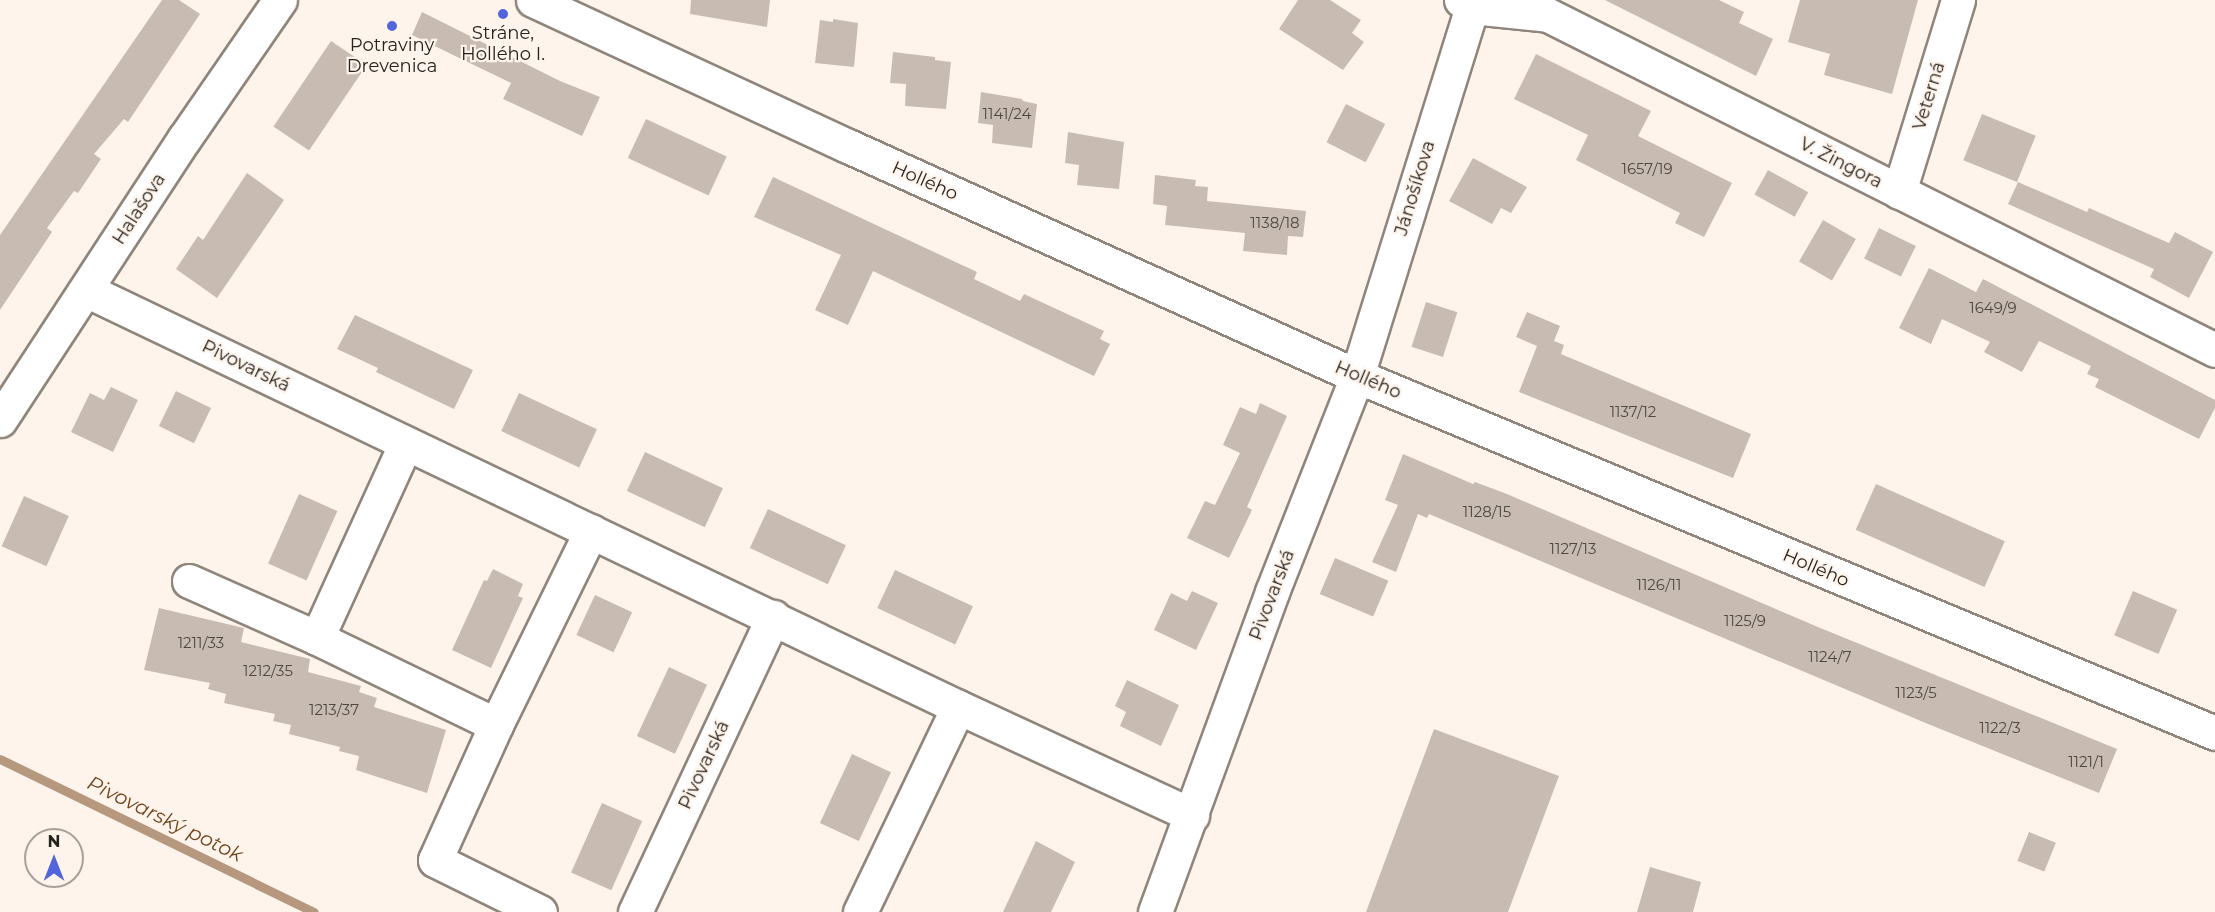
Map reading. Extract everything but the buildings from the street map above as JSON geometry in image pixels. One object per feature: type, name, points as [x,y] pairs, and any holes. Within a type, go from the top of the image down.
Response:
[{"type":"street","name":"Halašova","points":[[0,420],[184,139],[280,0]]},
{"type":"street","name":"Hollého","points":[[533,0],[848,147],[1357,376],[2215,733]]},
{"type":"street","name":"Veterná","points":[[1899,192],[1958,0]]},
{"type":"street","name":"Jánošíkova","points":[[1357,376],[1469,2]]},
{"type":"street","name":"V. Žingora","points":[[1469,2],[1548,15],[2215,350]]},
{"type":"street","name":"Pivovarská","points":[[86,290],[958,707],[1192,815]]},
{"type":"street","name":"Pivovarská","points":[[1155,912],[1272,592],[1357,376]]},
{"type":"street","points":[[317,638],[406,443]]},
{"type":"street","points":[[540,912],[435,860],[496,724],[591,531]]},
{"type":"street","points":[[189,581],[317,638],[496,724]]},
{"type":"street","name":"Pivovarská","points":[[634,912],[773,617]]},
{"type":"street","points":[[860,912],[958,707]]},
{"type":"waterway","name":"Pivovarský potok","points":[[0,759],[314,912]]},
{"type":"place","name":"Stráne, Hollého I.","points":[[503,14]]},
{"type":"place","name":"Potraviny Drevenica","points":[[392,26]]}]
